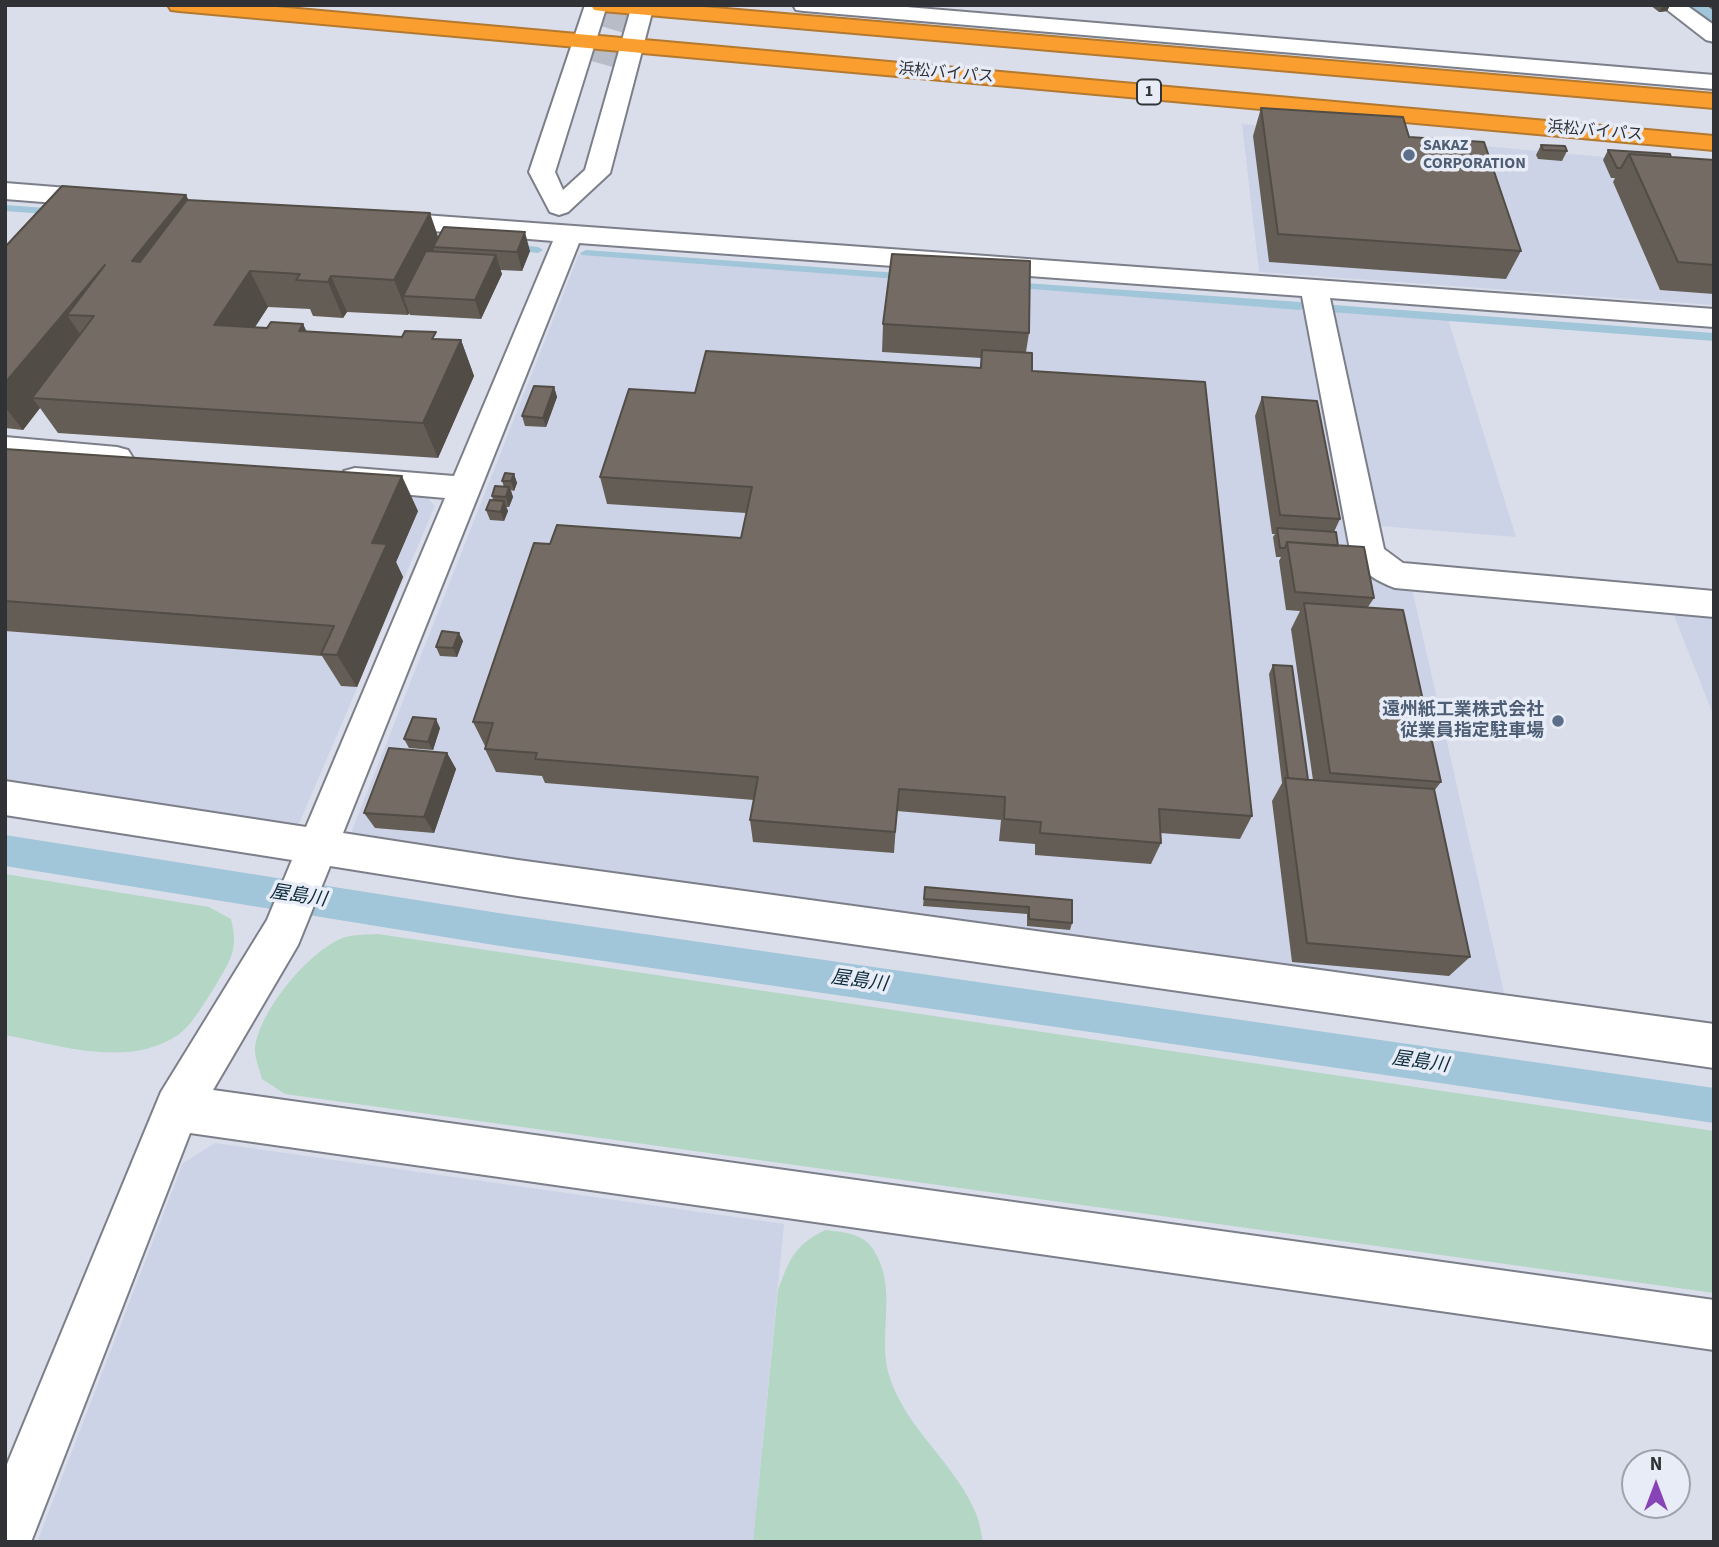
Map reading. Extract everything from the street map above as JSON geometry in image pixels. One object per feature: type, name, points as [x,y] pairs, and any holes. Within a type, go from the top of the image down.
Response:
[{"type":"highway","name":"浜松バイパス","points":[[179,5],[593,19],[638,23],[1233,100],[1714,143]]},
{"type":"highway","points":[[377,5],[593,19]]},
{"type":"highway","name":"浜松バイパス","points":[[593,19],[638,23],[862,20],[1714,101]]},
{"type":"street","points":[[804,5],[862,20],[1714,82]]},
{"type":"street","points":[[1672,5],[1714,35]]},
{"type":"street","points":[[560,225],[542,172],[593,19]]},
{"type":"street","points":[[560,225],[597,173],[638,23]]},
{"type":"street","points":[[5,1537],[177,1108],[283,931],[465,488],[560,225],[573,160]]},
{"type":"street","points":[[5,191],[128,200]]},
{"type":"street","points":[[360,218],[560,225],[1314,289],[1714,318]]},
{"type":"street","points":[[1314,289],[1368,555],[1395,575],[1714,604]]},
{"type":"street","points":[[5,448],[144,460]]},
{"type":"street","points":[[325,476],[465,488]]},
{"type":"street","points":[[5,798],[314,855],[518,878],[1714,1046]]},
{"type":"street","points":[[177,1108],[1714,1325]]},
{"type":"shaded area","points":[[1242,124],[1714,167],[1714,305],[1259,272]]},
{"type":"shaded area","points":[[579,254],[1303,308],[1352,562],[1385,586],[1412,589],[1505,997],[525,861],[351,833]]},
{"type":"shaded area","points":[[1332,310],[1448,319],[1516,537],[1379,526]]},
{"type":"shaded area","points":[[5,459],[426,496],[435,506],[298,826],[5,780]]},
{"type":"shaded area","points":[[1673,613],[1714,616],[1714,717]]},
{"type":"shaded area","points":[[215,1143],[784,1224],[753,1542],[37,1542],[183,1163]]},
{"type":"green space","points":[[5,874],[209,907],[231,919],[234,939],[229,963],[193,1019],[178,1035],[158,1045],[137,1051],[93,1052],[5,1035]]},
{"type":"green space","points":[[378,934],[1714,1131],[1714,1293],[285,1094],[262,1079],[255,1053],[257,1038],[274,1003],[287,985],[317,954],[332,943],[350,936]]},
{"type":"green space","points":[[825,1230],[852,1234],[864,1240],[873,1249],[881,1264],[885,1279],[885,1344],[889,1375],[907,1413],[968,1497],[978,1519],[983,1542],[753,1542],[778,1290],[794,1254],[806,1242]]},
{"type":"water","name":"屋島川","points":[[5,835],[505,914],[1714,1088],[1714,1123],[494,945],[5,866]]},
{"type":"building","points":[[1261,108],[1403,117],[1409,137],[1484,142],[1521,251],[1278,234]]},
{"type":"building","points":[[1541,145],[1565,146],[1567,151],[1543,150]]},
{"type":"building","points":[[1608,150],[1670,154],[1671,157],[1629,154],[1621,168],[1617,168]]},
{"type":"building","points":[[1629,154],[1714,160],[1714,265],[1678,262]]},
{"type":"building","points":[[62,186],[186,195],[132,261],[140,262],[187,200],[430,213],[394,280],[331,276],[328,282],[296,280],[300,274],[250,271],[214,325],[267,328],[271,322],[303,324],[299,331],[402,337],[405,331],[436,332],[432,339],[461,340],[423,423],[32,398],[94,316],[67,315],[105,265],[5,383],[5,247]]},
{"type":"building","points":[[444,227],[525,232],[517,252],[433,247]]},
{"type":"building","points":[[426,251],[496,255],[475,300],[403,296]]},
{"type":"building","points":[[892,254],[1030,261],[1029,333],[883,324]]},
{"type":"building","points":[[982,350],[1032,353],[1032,371],[1205,382],[1252,816],[1159,809],[1161,843],[1040,833],[1041,822],[1004,819],[1005,797],[899,789],[895,832],[750,820],[758,777],[535,759],[537,753],[485,749],[493,723],[473,722],[534,543],[550,544],[557,525],[741,538],[752,487],[600,477],[629,389],[695,393],[706,351],[981,368]]},
{"type":"building","points":[[534,386],[554,387],[543,418],[522,416]]},
{"type":"building","points":[[1262,397],[1317,401],[1340,519],[1280,515]]},
{"type":"building","points":[[5,449],[402,476],[372,543],[387,544],[337,655],[321,654],[334,626],[5,601]]},
{"type":"building","points":[[505,473],[514,474],[511,481],[502,481]]},
{"type":"building","points":[[495,486],[509,487],[506,497],[492,496]]},
{"type":"building","points":[[490,500],[504,501],[501,512],[486,510]]},
{"type":"building","points":[[1277,528],[1336,532],[1338,546],[1287,542],[1285,548],[1280,548]]},
{"type":"building","points":[[1287,542],[1364,547],[1374,598],[1295,592]]},
{"type":"building","points":[[1304,603],[1403,610],[1441,782],[1330,773]]},
{"type":"building","points":[[442,631],[459,633],[453,648],[436,647]]},
{"type":"building","points":[[1273,665],[1292,666],[1308,780],[1288,778]]},
{"type":"building","points":[[413,717],[436,719],[428,742],[404,739]]},
{"type":"building","points":[[389,748],[447,753],[424,817],[364,813]]},
{"type":"building","points":[[1285,778],[1434,789],[1470,957],[1307,943]]},
{"type":"building","points":[[925,887],[1072,900],[1072,923],[1029,919],[1029,907],[924,899]]},
{"type":"waterway","points":[[1690,5],[1714,22]]},
{"type":"waterway","points":[[5,208],[59,212]]},
{"type":"waterway","points":[[510,247],[538,250]]},
{"type":"waterway","points":[[586,253],[911,277]]},
{"type":"waterway","points":[[1010,285],[1300,306]]},
{"type":"waterway","points":[[1334,309],[1714,337]]},
{"type":"tunnel","points":[[602,64],[619,5]]},
{"type":"place","name":"SAKAZ CORPORATION","points":[[1409,155]]},
{"type":"place","name":"遠州紙工業株式会社 従業員指定駐車場","points":[[1558,721]]}]
